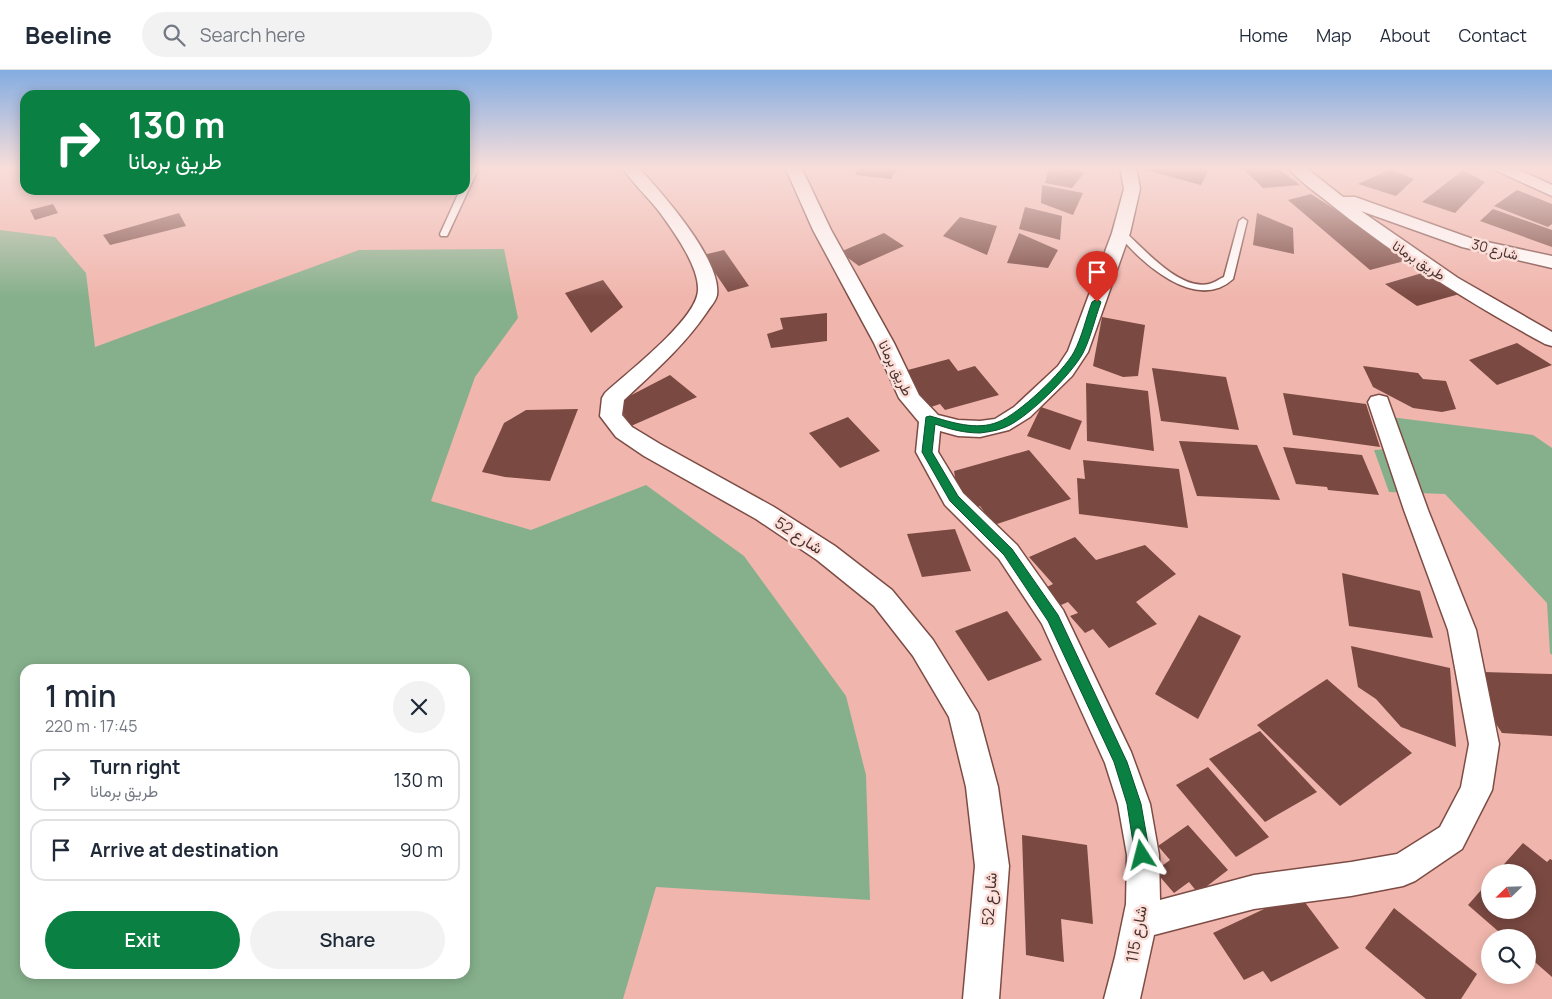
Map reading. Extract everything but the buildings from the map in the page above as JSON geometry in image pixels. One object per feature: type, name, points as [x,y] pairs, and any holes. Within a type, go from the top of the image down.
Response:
[{"type":"street","name":"شارع 52","points":[[665,210],[694,250],[706,274],[707,296],[689,326],[666,350],[612,398],[611,416],[624,432],[652,450],[765,513],[826,553],[883,598],[924,648],[963,713],[982,787],[992,866],[981,999]]},
{"type":"street","name":"طريق برمانا","points":[[813,210],[822,230],[884,343],[910,398],[930,420]]},
{"type":"street","points":[[930,420],[980,429],[1001,425],[1022,412],[1065,371],[1078,352],[1121,233],[1127,210]]},
{"type":"street","name":"طريق برمانا","points":[[1348,210],[1482,301],[1552,340]]},
{"type":"street","name":"شارع 30","points":[[1375,210],[1468,243],[1552,262]]},
{"type":"street","points":[[1140,922],[1254,892],[1351,879],[1403,869],[1451,838],[1476,790],[1484,744],[1462,630],[1416,510],[1379,402]]},
{"type":"street","name":"شارع 115","points":[[930,420],[927,452],[954,499],[1008,552],[1053,618],[1120,762],[1134,804],[1142,855],[1142,904],[1140,922],[1122,999]]},
{"type":"lane","points":[[444,234],[455,210]]},
{"type":"lane","points":[[1121,233],[1171,278],[1191,287],[1210,287],[1228,279],[1234,264],[1243,221]]},
{"type":"green space","points":[[0,230],[55,237],[86,273],[95,347],[359,250],[504,249],[518,318],[475,377],[431,501],[531,530],[646,485],[744,556],[846,696],[866,775],[870,900],[656,887],[623,999],[0,999]]},
{"type":"green space","points":[[1382,416],[1533,435],[1552,448],[1552,655],[1550,653],[1547,603],[1445,494],[1389,492],[1374,450],[1387,449]]},
{"type":"route","points":[[1097,302],[1078,352],[1065,371],[1044,393],[1022,412],[1001,425],[980,429],[958,428],[930,420],[927,452],[954,499],[1008,552],[1053,618],[1120,762],[1134,804],[1142,855]]}]
